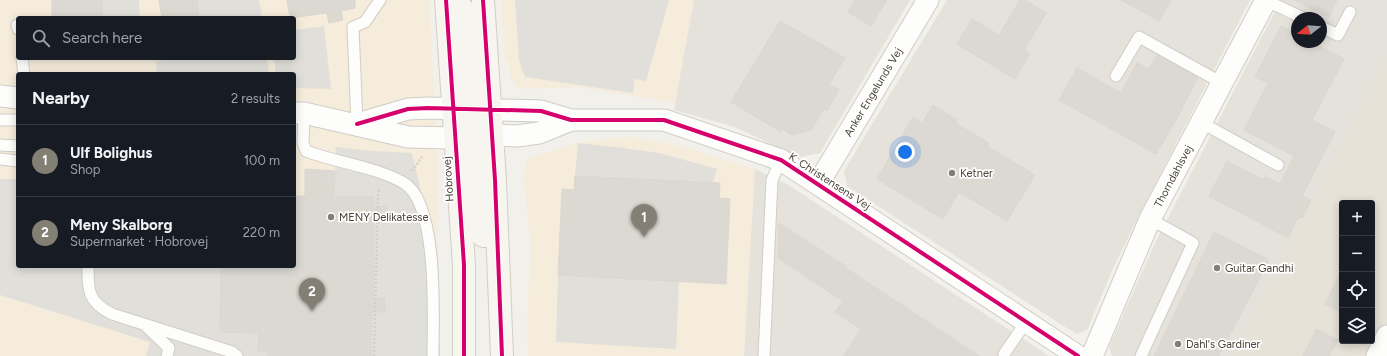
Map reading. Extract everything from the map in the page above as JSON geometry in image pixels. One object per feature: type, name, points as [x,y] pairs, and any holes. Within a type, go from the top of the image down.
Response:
[{"type":"main road","name":"Hobrovej","points":[[446,0],[471,109],[484,134],[502,351]]},
{"type":"main road","points":[[461,0],[471,109],[484,134]]},
{"type":"main road","name":"Hobrovej","points":[[464,356],[464,265],[445,137],[471,109],[483,0]]},
{"type":"main road","points":[[464,265],[476,356]]},
{"type":"street","name":"Anker Engelunds Vej","points":[[818,184],[928,0]]},
{"type":"street","name":"Thorndahlsvej","points":[[1092,356],[1150,219],[1202,123],[1265,0]]},
{"type":"street","points":[[0,96],[16,98]]},
{"type":"street","name":"K. Christensens Vej","points":[[357,124],[408,109],[541,111],[571,120],[664,120],[781,160],[1078,356]]},
{"type":"street","name":"K. Christensens Vej","points":[[299,113],[357,124],[408,137],[445,137],[484,134],[517,136],[539,133],[571,120]]},
{"type":"street","points":[[1377,356],[1387,336]]},
{"type":"lane","points":[[357,124],[353,27],[365,22],[380,0]]},
{"type":"lane","points":[[1265,0],[1291,12]]},
{"type":"lane","points":[[1327,30],[1338,35],[1350,12]]},
{"type":"lane","points":[[1116,76],[1140,37],[1222,83]]},
{"type":"lane","points":[[22,60],[24,72]]},
{"type":"lane","points":[[299,113],[303,143],[306,150]]},
{"type":"lane","points":[[0,120],[16,120]]},
{"type":"lane","points":[[1202,123],[1278,165]]},
{"type":"lane","points":[[0,145],[16,146]]},
{"type":"lane","points":[[296,151],[306,150],[386,174],[411,188],[418,198],[427,227],[432,272],[433,356]]},
{"type":"lane","points":[[0,159],[16,161]]},
{"type":"lane","points":[[764,356],[772,180],[781,160]]},
{"type":"lane","points":[[1141,356],[1193,243],[1150,219]]},
{"type":"lane","points":[[88,268],[89,288],[94,302],[100,309],[145,325],[232,352],[237,356]]},
{"type":"lane","points":[[1004,354],[1026,322]]},
{"type":"lane","points":[[145,325],[170,348],[167,356]]},
{"type":"path","points":[[404,183],[445,137]]},
{"type":"path","points":[[374,356],[378,194],[386,174]]},
{"type":"shaded area","points":[[0,0],[429,0],[437,146],[439,356],[0,356]]},
{"type":"shaded area","points":[[102,0],[139,0],[140,16],[102,16]]},
{"type":"shaded area","points":[[197,0],[259,0],[262,16],[199,16]]},
{"type":"shaded area","points":[[501,0],[694,0],[676,103],[580,87],[518,89],[510,77],[509,62],[505,62]]},
{"type":"shaded area","points":[[515,0],[669,0],[646,81],[635,79],[633,93],[525,77],[519,60]]},
{"type":"shaded area","points":[[694,0],[910,0],[820,153],[800,157],[732,126],[674,110]]},
{"type":"shaded area","points":[[947,0],[1250,0],[1140,213],[1115,264],[1087,330],[1076,334],[847,186],[844,171]]},
{"type":"shaded area","points":[[1281,0],[1387,0],[1387,57],[1231,356],[1112,356],[1109,347],[1155,243]]},
{"type":"shaded area","points":[[324,26],[331,89],[296,88],[296,72],[276,72],[274,60],[296,60],[296,30]]},
{"type":"shaded area","points":[[1387,53],[1387,356],[1231,356]]},
{"type":"shaded area","points":[[267,60],[269,72],[157,72],[156,61]]},
{"type":"shaded area","points":[[624,136],[680,146],[755,169],[744,356],[528,356],[527,327],[531,244],[523,176],[527,159],[578,143],[602,139],[623,138]]},
{"type":"shaded area","points":[[578,143],[659,153],[717,169],[713,183],[575,176]]},
{"type":"shaded area","points":[[336,147],[371,151],[412,153],[436,253],[440,356],[371,356],[375,206],[334,204]]},
{"type":"shaded area","points":[[755,169],[787,184],[1049,356],[744,356]]},
{"type":"shaded area","points":[[0,179],[16,179],[16,268],[221,268],[220,331],[269,333],[259,337],[258,352],[268,352],[268,356],[146,356],[150,342],[0,295]]},
{"type":"shaded area","points":[[558,275],[679,281],[676,349],[556,342]]},
{"type":"building","points":[[52,0],[102,0],[102,16],[52,16]]},
{"type":"building","points":[[159,0],[197,0],[199,16],[162,16]]},
{"type":"building","points":[[287,0],[355,0],[355,8],[341,11],[343,20],[329,23],[327,13],[296,17],[290,16]]},
{"type":"building","points":[[855,0],[887,0],[871,26],[848,12]]},
{"type":"building","points":[[1020,0],[1025,0],[1046,13],[1024,50],[1030,54],[1015,79],[957,44],[972,19],[999,35]]},
{"type":"building","points":[[1121,0],[1171,0],[1159,21]]},
{"type":"building","points":[[1295,0],[1337,0],[1329,17],[1327,16],[1327,12],[1319,12]]},
{"type":"building","points":[[780,21],[845,58],[829,84],[839,90],[827,111],[824,109],[811,130],[792,135],[783,129],[781,132],[731,102]]},
{"type":"building","points":[[1281,26],[1291,31],[1291,48],[1323,48],[1344,59],[1312,120],[1335,132],[1302,196],[1311,200],[1303,217],[1297,219],[1288,238],[1209,196],[1227,161],[1261,179],[1267,177],[1280,184],[1294,156],[1244,130],[1268,83],[1255,77]]},
{"type":"building","points":[[1157,55],[1198,78],[1182,107],[1183,108],[1156,154],[1059,100],[1077,68],[1121,93],[1137,63],[1149,69]]},
{"type":"building","points":[[933,105],[957,120],[955,123],[989,143],[987,146],[1035,175],[1007,221],[959,192],[943,219],[877,179],[913,117],[922,123]]},
{"type":"building","points":[[305,169],[335,171],[334,197],[374,197],[374,206],[387,206],[387,220],[374,220],[373,298],[385,298],[385,312],[372,312],[371,356],[268,356],[268,352],[258,352],[259,333],[220,332],[221,268],[296,268],[296,196],[305,196]]},
{"type":"building","points":[[575,176],[720,183],[719,198],[730,199],[726,284],[558,275],[562,189],[574,190]]},
{"type":"building","points":[[779,223],[979,356],[843,356],[861,329],[835,312],[843,301],[778,258]]},
{"type":"building","points":[[1214,232],[1269,260],[1219,356],[1154,356]]},
{"type":"building","points":[[1339,276],[1339,311],[1325,304]]},
{"type":"building","points":[[1316,329],[1338,340],[1329,356],[1303,356]]},
{"type":"cycle path","points":[[446,0],[464,265],[464,356]]},
{"type":"cycle path","points":[[483,0],[495,180],[502,356]]},
{"type":"cycle path","points":[[357,124],[408,109],[428,108],[541,111],[571,120],[664,120],[781,160],[1078,356]]},
{"type":"place","name":"Ketner","points":[[952,173]]},
{"type":"place","name":"MENY Delikatesse","points":[[331,217]]},
{"type":"place","name":"Ulf Bolighus","points":[[644,237]]},
{"type":"place","name":"Guitar Gandhi","points":[[1217,268]]},
{"type":"place","name":"Meny Skalborg","points":[[312,311]]},
{"type":"place","name":"Dahl's Gardiner","points":[[1178,344]]}]
